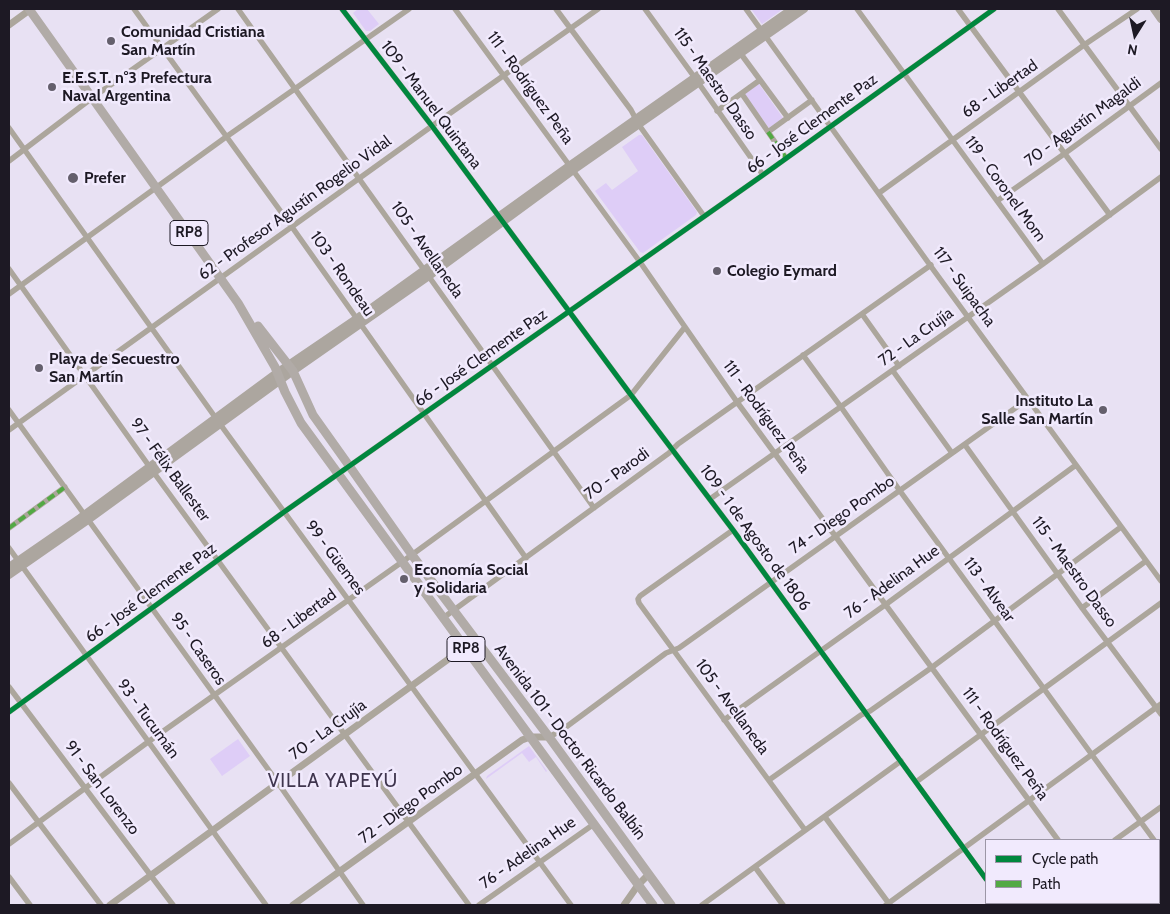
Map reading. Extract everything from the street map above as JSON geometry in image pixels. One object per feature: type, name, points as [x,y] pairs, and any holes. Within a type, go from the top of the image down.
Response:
[{"type":"main road","name":"Avenida 101 - Doctor Ricardo Balbín","points":[[30,9],[238,303],[279,376],[298,420],[653,905]]},
{"type":"main road","points":[[697,81],[741,54],[792,9]]},
{"type":"main road","points":[[9,575],[19,564],[86,518],[279,376],[571,168],[764,34],[804,9]]},
{"type":"main road","points":[[1154,9],[1161,19]]},
{"type":"main road","name":"Avenida 101 - Doctor Ricardo Balbín","points":[[238,303],[291,368],[313,415],[412,554],[549,737],[671,905]]},
{"type":"main road","points":[[9,567],[19,564]]},
{"type":"street","points":[[9,25],[30,9]]},
{"type":"street","name":"103 - Rondeau","points":[[134,9],[292,227],[526,558]]},
{"type":"street","points":[[9,161],[92,98],[218,9]]},
{"type":"street","name":"105 - Avellaneda","points":[[238,9],[594,508]]},
{"type":"street","name":"109 - Manuel Quintana","points":[[342,9],[432,126],[500,219]]},
{"type":"street","points":[[9,294],[226,137],[409,9]]},
{"type":"street","name":"111 - Rodríguez Peña","points":[[455,9],[640,262],[738,402],[885,605],[1057,839]]},
{"type":"street","points":[[556,9],[631,110],[637,122],[704,216]]},
{"type":"street","name":"62 - Profesor Agustín Rogelio Vidal","points":[[9,430],[598,9]]},
{"type":"street","name":"115 - Maestro Dasso","points":[[645,9],[762,175]]},
{"type":"street","name":"117 - Suipacha","points":[[746,9],[1161,581]]},
{"type":"street","name":"119 - Coronel Mom","points":[[858,9],[1043,264]]},
{"type":"street","points":[[958,9],[1110,215]]},
{"type":"street","name":"66 - José Clemente Paz","points":[[9,712],[284,512],[338,476],[994,9]]},
{"type":"street","points":[[1058,9],[1161,149]]},
{"type":"street","name":"68 - Libertad","points":[[879,193],[1137,9]]},
{"type":"street","points":[[741,54],[788,118]]},
{"type":"street","points":[[717,111],[760,80]]},
{"type":"street","name":"70 - Agustín Magaldi","points":[[997,201],[1161,83]]},
{"type":"street","points":[[742,94],[786,158]]},
{"type":"street","points":[[768,132],[812,100]]},
{"type":"street","name":"99 - Güemes","points":[[9,128],[218,421],[571,905]]},
{"type":"street","name":"72 - La Crujía","points":[[710,499],[1043,264],[1161,177]]},
{"type":"street","name":"109 - 1 de Agosto de 1806","points":[[500,219],[630,395],[673,449],[772,582],[985,878]]},
{"type":"street","name":"70 - Parodi","points":[[443,618],[673,449],[931,265]]},
{"type":"street","name":"97 - Félix Ballester","points":[[9,269],[469,905]]},
{"type":"street","points":[[862,314],[899,366]]},
{"type":"street","name":"68 - Libertad","points":[[9,844],[148,742],[402,562],[630,395],[685,327]]},
{"type":"street","name":"113 - Alvear","points":[[803,355],[1153,839]]},
{"type":"street","points":[[893,370],[952,453]]},
{"type":"street","name":"74 - Diego Pombo","points":[[549,737],[562,730],[666,653],[679,648],[1028,399]]},
{"type":"street","name":"95 - Caseros","points":[[9,410],[278,783],[363,905]]},
{"type":"street","name":"115 - Maestro Dasso","points":[[965,445],[1082,608],[1159,706],[1161,714]]},
{"type":"street","name":"76 - Adelina Hue","points":[[724,720],[1076,466]]},
{"type":"street","points":[[9,528],[65,488]]},
{"type":"street","points":[[769,780],[932,668],[1121,528]]},
{"type":"street","name":"105 - Avellaneda","points":[[733,530],[638,599],[639,603],[805,830]]},
{"type":"street","name":"93 - Tucumán","points":[[9,548],[266,905]]},
{"type":"street","points":[[1082,608],[1146,561]]},
{"type":"street","points":[[916,782],[1161,603]]},
{"type":"street","name":"70 - La Crujía","points":[[110,905],[465,647]]},
{"type":"street","name":"91 - San Lorenzo","points":[[9,687],[173,905]]},
{"type":"street","points":[[825,817],[888,905],[1159,706]]},
{"type":"street","points":[[530,737],[549,737]]},
{"type":"street","name":"72 - Diego Pombo","points":[[293,905],[522,740],[530,737]]},
{"type":"street","points":[[702,905],[901,761]]},
{"type":"street","points":[[9,783],[101,905]]},
{"type":"street","points":[[1116,839],[1161,807]]},
{"type":"street","name":"76 - Adelina Hue","points":[[479,905],[594,824]]},
{"type":"street","points":[[755,867],[783,905]]},
{"type":"street","points":[[624,905],[638,885],[649,874]]},
{"type":"street","points":[[9,877],[30,905]]},
{"type":"shaded area","points":[[358,9],[367,9],[379,24],[370,31],[366,31],[353,13]]},
{"type":"shaded area","points":[[751,9],[783,9],[762,24]]},
{"type":"shaded area","points":[[759,84],[783,118],[769,128],[744,94]]},
{"type":"shaded area","points":[[639,135],[642,135],[697,212],[696,215],[643,253],[640,252],[595,191],[606,183],[612,190],[638,171],[622,147]]},
{"type":"shaded area","points":[[238,739],[250,756],[222,776],[210,759]]},
{"type":"shaded area","points":[[529,746],[546,772],[536,757],[529,762],[522,753],[486,779],[487,776]]},
{"type":"marked path","points":[[768,132],[786,158]]},
{"type":"marked path","points":[[9,528],[65,487]]},
{"type":"cycle path","points":[[342,9],[432,126],[733,530],[985,878]]},
{"type":"cycle path","points":[[9,712],[284,512],[763,175],[994,9]]},
{"type":"place","name":"Comunidad Cristiana San Martín","points":[[111,41]]},
{"type":"place","name":"E.E.S.T. n°3 Prefectura Naval Argentina","points":[[52,87]]},
{"type":"place","name":"Prefer","points":[[73,178]]},
{"type":"place","name":"Colegio Eymard","points":[[717,271]]},
{"type":"place","name":"Playa de Secuestro San Martín","points":[[39,368]]},
{"type":"place","name":"Instituto La Salle San Martín","points":[[1103,410]]},
{"type":"place","name":"Economía Social y Solidaria","points":[[404,579]]},
{"type":"district","name":"VILLA YAPEYÚ","points":[[333,781]]}]
